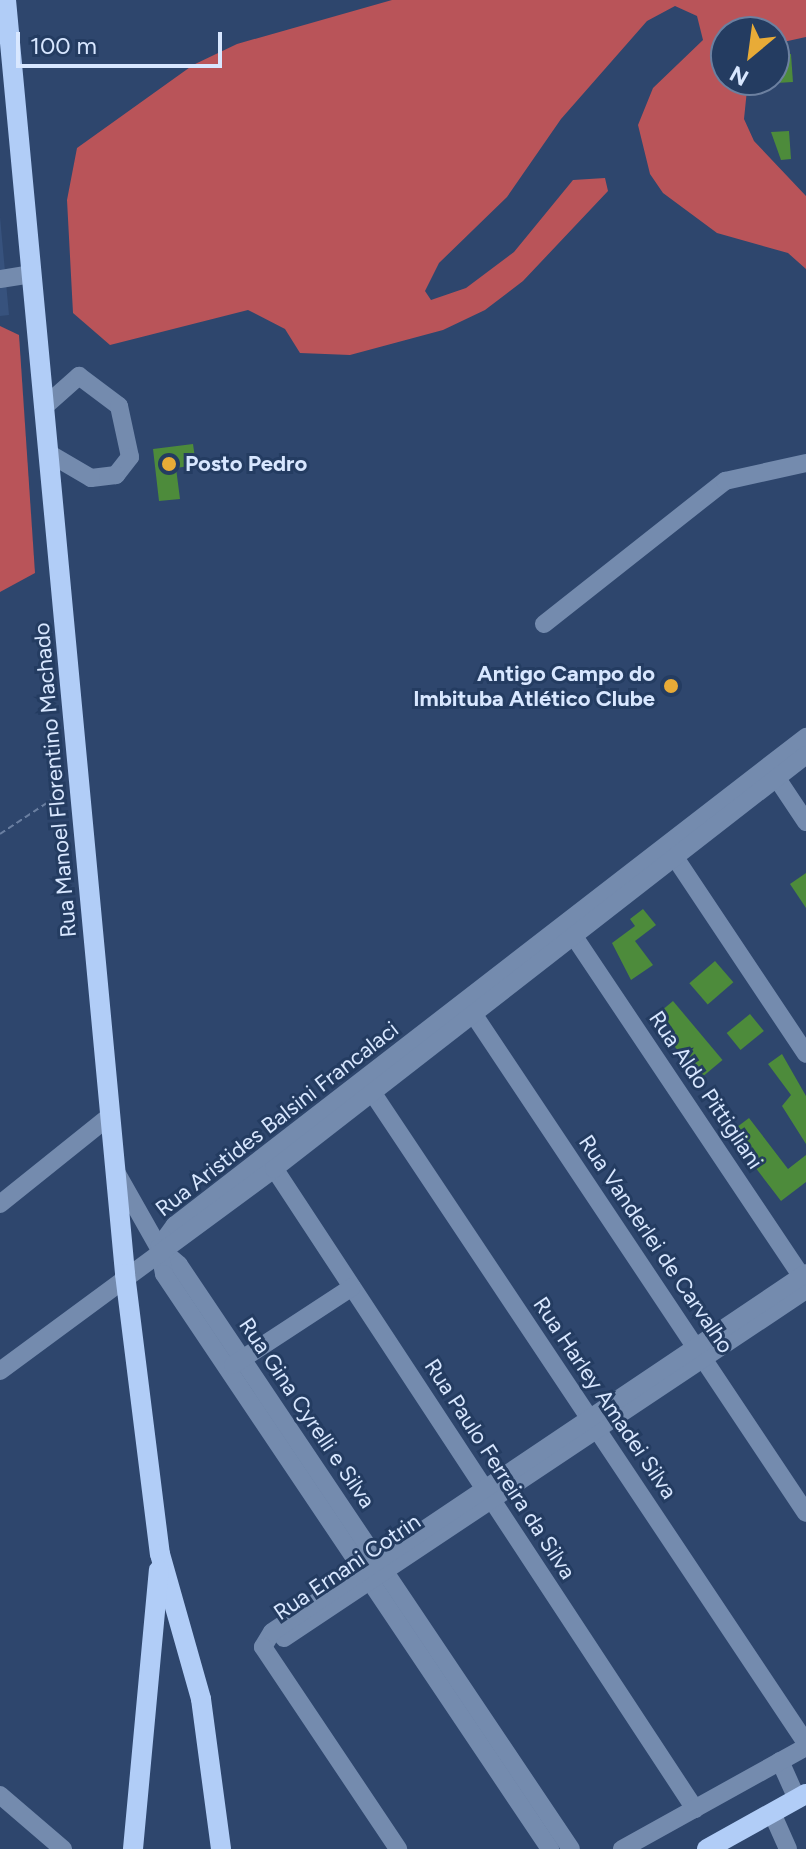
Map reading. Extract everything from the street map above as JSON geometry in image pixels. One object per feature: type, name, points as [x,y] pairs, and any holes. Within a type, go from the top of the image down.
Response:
[{"type":"main road","name":"Rua Manoel Florentino Machado","points":[[6,0],[9,122],[32,274],[125,1274],[160,1554],[201,1699],[221,1849]]},
{"type":"main road","name":"Rua Manoel Florentino Machado","points":[[133,1849],[160,1554]]},
{"type":"main road","points":[[707,1849],[802,1796]]},
{"type":"street","points":[[0,279],[32,274]]},
{"type":"street","points":[[44,407],[79,376],[119,406],[130,457],[116,475],[91,478],[50,454]]},
{"type":"street","points":[[544,624],[725,481],[806,463]]},
{"type":"street","name":"Rua Aristides Balsini Francalaci","points":[[0,1371],[159,1248],[175,1225],[270,1162],[773,772],[806,737]]},
{"type":"street","name":"Rua Aristides Balsini Francalaci","points":[[773,772],[806,755]]},
{"type":"street","points":[[773,772],[806,822]]},
{"type":"street","points":[[671,851],[806,1054]]},
{"type":"street","name":"Rua Aldo Pittigliani","points":[[570,930],[805,1280]]},
{"type":"street","name":"Rua Vanderlei de Carvalho","points":[[469,1008],[806,1513]]},
{"type":"street","name":"Rua Harley Amadei Silva","points":[[368,1086],[806,1745]]},
{"type":"street","points":[[0,1204],[110,1116]]},
{"type":"street","name":"Rua Paulo Ferreira da Silva","points":[[270,1162],[695,1809]]},
{"type":"street","name":"Rua Gina Cyrelli e Silva","points":[[115,1170],[159,1248],[164,1274],[235,1364],[374,1570],[571,1849]]},
{"type":"street","name":"Rua Ernani Cotrin","points":[[398,1849],[263,1647],[272,1632],[374,1570],[805,1280]]},
{"type":"street","points":[[235,1364],[352,1287]]},
{"type":"street","name":"Rua Gina Cyrelli e Silva","points":[[374,1570],[550,1849]]},
{"type":"street","points":[[622,1849],[806,1745]]},
{"type":"street","points":[[780,1761],[802,1796]]},
{"type":"street","points":[[0,1795],[63,1849]]},
{"type":"street","points":[[772,1813],[788,1849]]},
{"type":"path","points":[[0,834],[79,780]]},
{"type":"shaded area","points":[[392,0],[806,0],[806,37],[790,40],[790,16],[710,16],[710,96],[746,96],[744,119],[754,141],[806,196],[806,269],[788,253],[717,233],[663,193],[650,174],[638,125],[653,88],[703,40],[697,16],[675,6],[647,21],[561,119],[507,197],[439,263],[425,291],[431,300],[466,288],[514,252],[573,180],[605,178],[608,191],[523,281],[485,310],[443,330],[350,355],[300,353],[285,329],[248,310],[110,345],[73,313],[67,200],[77,148],[193,65],[237,44]]},
{"type":"shaded area","points":[[0,217],[9,315],[0,316]]},
{"type":"shaded area","points":[[0,326],[19,335],[35,573],[0,592]]},
{"type":"building","points":[[790,54],[791,54],[793,82],[790,82]]},
{"type":"building","points":[[789,131],[791,159],[781,160],[771,132]]},
{"type":"building","points":[[193,444],[196,465],[176,468],[180,499],[159,501],[153,449]]},
{"type":"building","points":[[806,873],[806,908],[790,884]]},
{"type":"building","points":[[643,909],[656,925],[635,941],[653,965],[631,980],[612,943],[635,926],[630,919]]},
{"type":"building","points":[[715,961],[733,982],[708,1004],[689,983]]},
{"type":"building","points":[[673,1001],[722,1060],[701,1078],[652,1019]]},
{"type":"building","points":[[750,1014],[764,1031],[741,1050],[727,1033]]},
{"type":"building","points":[[782,1054],[806,1096],[806,1144],[782,1106],[791,1095],[768,1064]]},
{"type":"building","points":[[749,1118],[788,1169],[806,1155],[806,1182],[781,1201],[729,1133]]},
{"type":"place","name":"Posto Pedro","points":[[169,464]]},
{"type":"place","name":"Antigo Campo do Imbituba Atlético Clube","points":[[671,686]]}]
